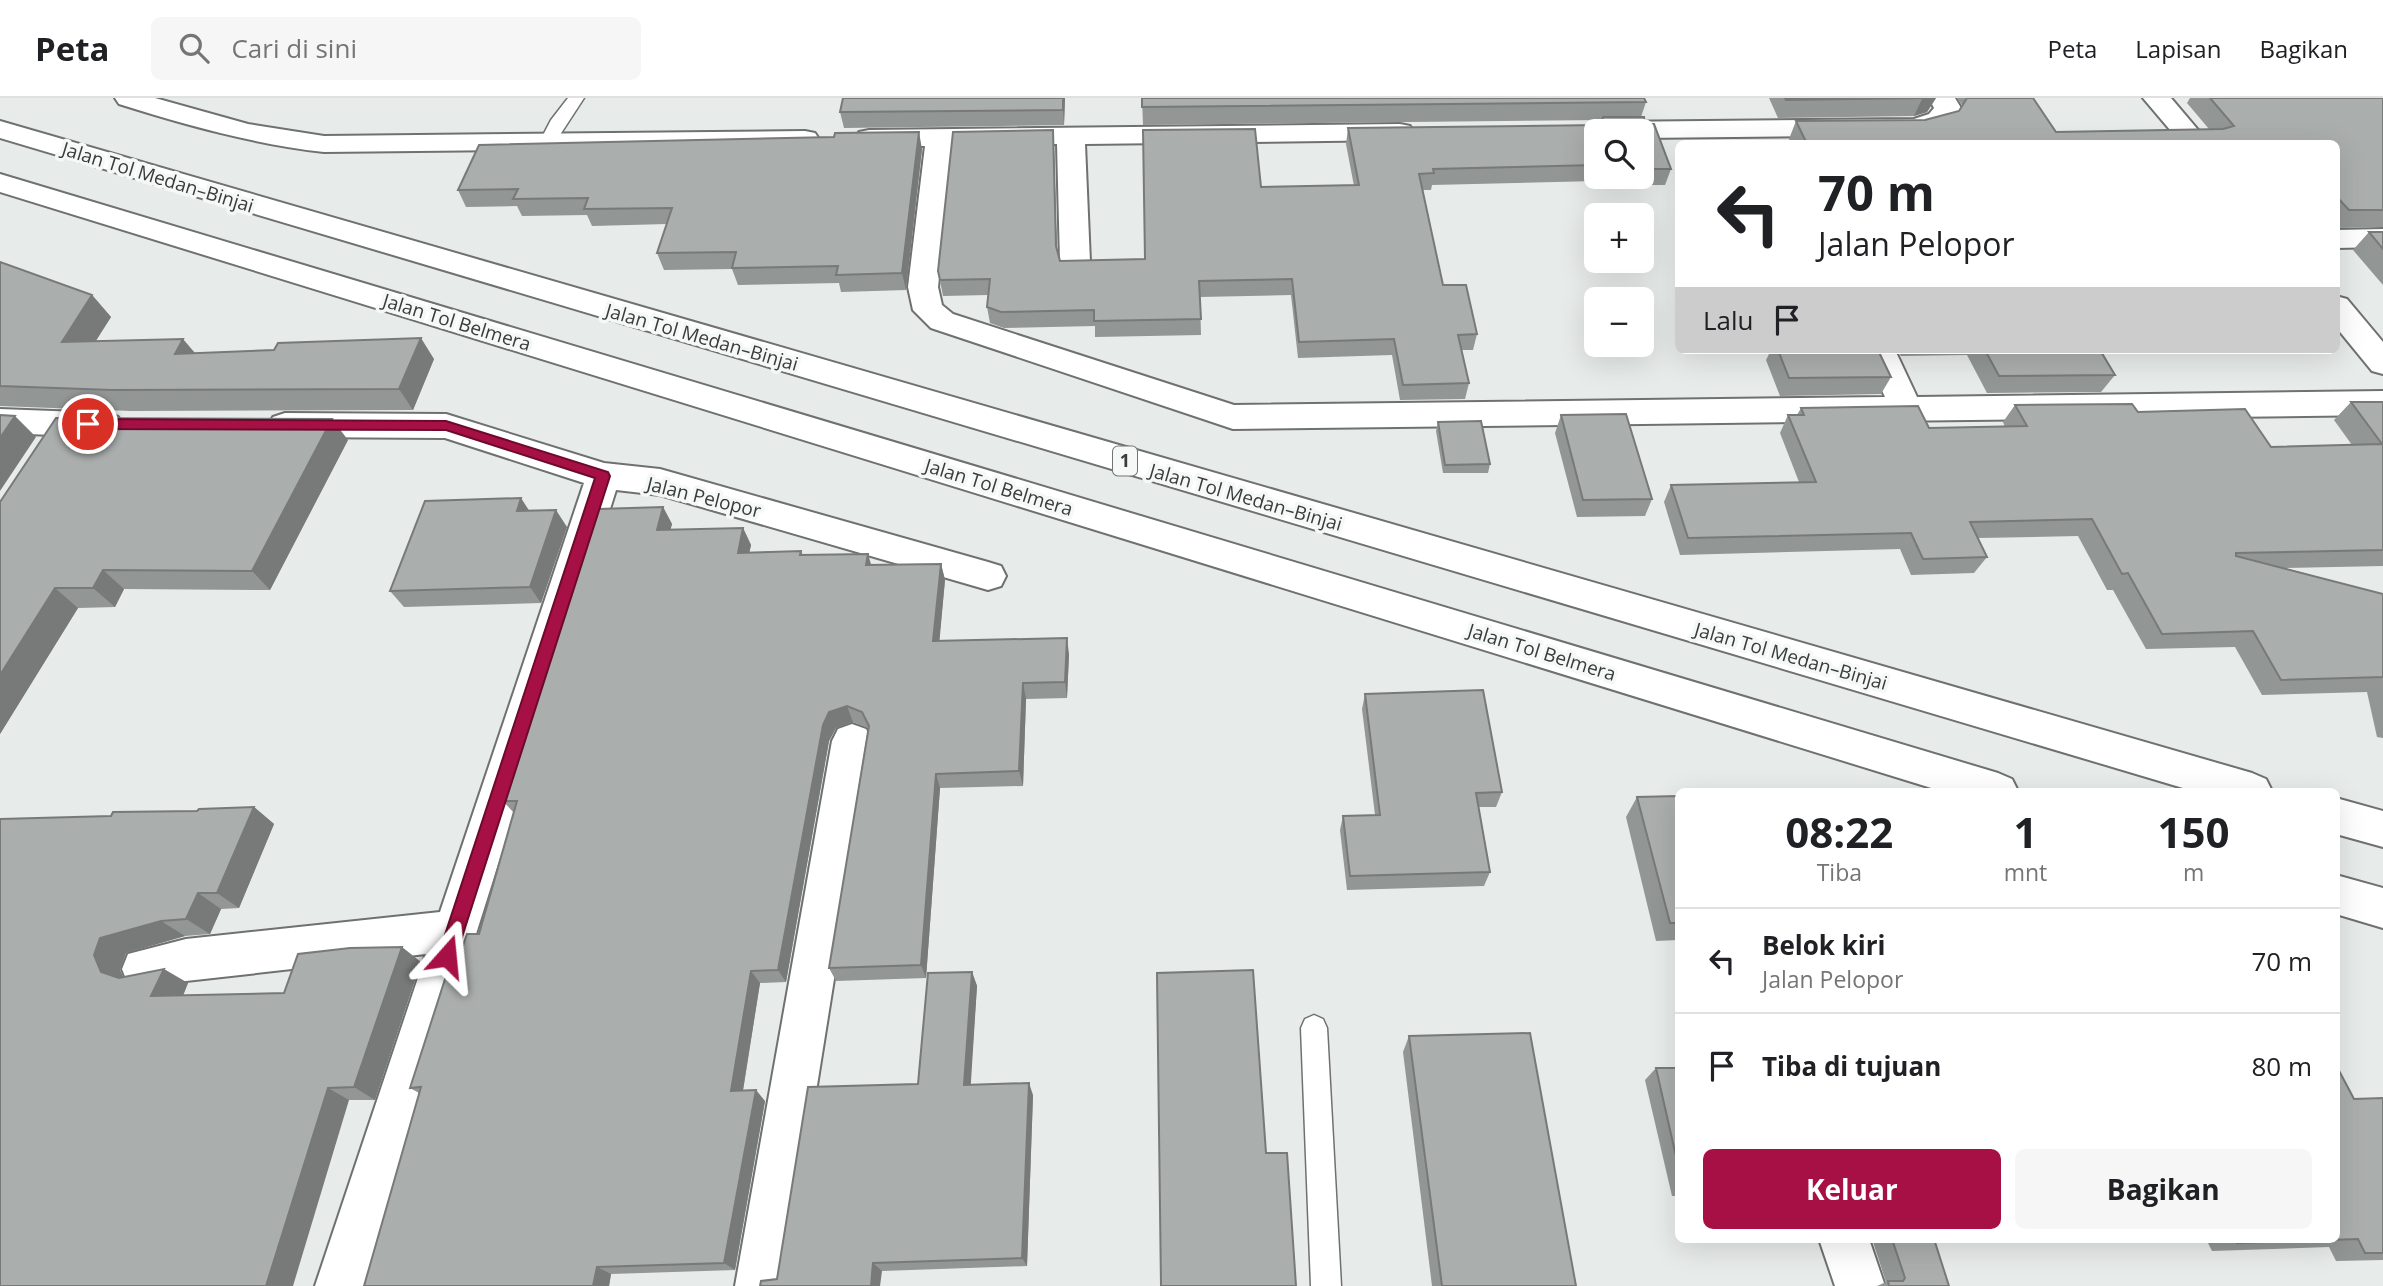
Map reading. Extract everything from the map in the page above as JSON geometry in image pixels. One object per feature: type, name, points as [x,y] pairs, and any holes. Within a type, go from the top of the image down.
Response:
[{"type":"main road","points":[[128,98],[204,123],[272,139],[324,144],[1430,132]]},
{"type":"main road","points":[[1582,130],[1779,136],[1914,127],[1939,120],[1948,107],[1942,98]]},
{"type":"main road","points":[[2157,98],[2194,140]]},
{"type":"main road","name":"Jalan Tol Medan–Binjai","points":[[0,130],[2242,788]]},
{"type":"main road","points":[[1071,135],[1075,262]]},
{"type":"main road","points":[[940,137],[923,287],[928,310],[942,321],[1227,416],[2383,403]]},
{"type":"main road","name":"Jalan Tol Belmera","points":[[0,183],[1988,788]]},
{"type":"main road","points":[[2340,239],[2383,239]]},
{"type":"main road","points":[[2340,311],[2383,363]]},
{"type":"main road","points":[[1881,354],[1906,408]]},
{"type":"main road","points":[[0,421],[131,426]]},
{"type":"main road","points":[[44,457],[66,423]]},
{"type":"main road","name":"Jalan Pelopor","points":[[254,425],[446,425],[603,476],[660,482],[988,576]]},
{"type":"main road","points":[[340,1286],[603,476]]},
{"type":"main road","points":[[760,1286],[852,741]]},
{"type":"main road","points":[[2340,817],[2383,830]]},
{"type":"main road","points":[[2340,895],[2383,908]]},
{"type":"main road","points":[[144,969],[186,960],[456,931]]},
{"type":"main road","points":[[1845,1243],[1860,1286]]},
{"type":"lane","points":[[548,141],[559,120],[576,98]]},
{"type":"lane","points":[[1314,1028],[1326,1286]]},
{"type":"building","points":[[843,98],[1063,98],[1063,110],[840,112]]},
{"type":"building","points":[[1142,98],[1644,98],[1646,102],[1142,107]]},
{"type":"building","points":[[1785,98],[1924,98],[1786,100]]},
{"type":"building","points":[[1967,98],[2033,98],[2056,132],[2223,129],[2234,126],[2210,98],[2383,98],[2383,210],[2349,210],[2340,200],[2340,140],[1805,140],[1796,121],[1925,120],[1959,111]]},
{"type":"building","points":[[1644,117],[1644,119],[1602,119]]},
{"type":"building","points":[[1654,124],[1671,169],[1654,169]]},
{"type":"building","points":[[1584,125],[1584,165],[1433,169],[1434,173],[1419,174],[1443,285],[1466,285],[1477,334],[1458,335],[1469,383],[1403,385],[1394,339],[1299,342],[1292,279],[1199,281],[1201,319],[1094,321],[1094,310],[1001,312],[987,307],[990,279],[940,280],[938,271],[953,132],[1053,130],[1056,246],[1060,261],[1145,259],[1143,130],[1255,129],[1261,187],[1359,185],[1348,128]]},
{"type":"building","points":[[919,132],[902,273],[836,275],[838,266],[732,268],[736,252],[657,253],[672,208],[584,209],[588,198],[513,199],[518,189],[458,190],[479,145],[834,137],[835,133]]},
{"type":"building","points":[[2369,232],[2383,232],[2383,249]]},
{"type":"building","points":[[0,262],[92,295],[62,342],[183,339],[175,354],[274,350],[278,343],[421,338],[399,389],[112,390],[0,386]]},
{"type":"building","points":[[1780,354],[1880,354],[1891,377],[1789,378]]},
{"type":"building","points":[[1987,354],[2102,354],[2115,375],[1999,376]]},
{"type":"building","points":[[2351,402],[2383,402],[2383,550],[2236,553],[2236,556],[2383,594],[2383,677],[2281,680],[2253,631],[2162,634],[2128,573],[2122,574],[2092,519],[1970,522],[1987,557],[1923,559],[1911,533],[1688,538],[1671,485],[1816,482],[1788,415],[1804,415],[1801,408],[1918,406],[1929,428],[2027,426],[2015,405],[2132,404],[2138,412],[2245,409],[2271,447],[2382,444]]},
{"type":"building","points":[[1626,414],[1652,499],[1583,500],[1561,415]]},
{"type":"building","points":[[0,415],[15,416],[0,438]]},
{"type":"building","points":[[56,418],[332,419],[252,571],[103,570],[93,588],[55,588],[0,675],[0,502]]},
{"type":"building","points":[[1481,421],[1490,464],[1445,465],[1438,422]]},
{"type":"building","points":[[521,498],[517,511],[556,510],[530,587],[390,591],[425,501]]},
{"type":"building","points":[[663,507],[657,530],[743,528],[738,553],[801,551],[800,555],[868,554],[866,565],[941,564],[933,641],[1067,638],[1065,682],[1023,683],[1019,771],[936,774],[921,965],[829,968],[869,726],[862,712],[847,706],[829,712],[823,725],[778,970],[751,971],[731,1091],[756,1090],[724,1263],[597,1267],[593,1286],[364,1286],[421,1087],[410,1088],[455,948],[462,948],[467,934],[479,934],[517,801],[503,801],[598,509]]},
{"type":"building","points":[[1483,690],[1502,792],[1476,793],[1490,872],[1350,876],[1343,816],[1380,815],[1365,694]]},
{"type":"building","points":[[1675,796],[1675,923],[1670,923],[1637,797]]},
{"type":"building","points":[[254,807],[217,893],[198,893],[186,919],[161,921],[100,938],[94,955],[101,972],[119,978],[164,969],[151,996],[284,993],[298,954],[350,948],[402,947],[354,1087],[328,1088],[266,1286],[0,1286],[0,819],[111,816],[113,812]]},
{"type":"building","points":[[1253,970],[1266,1153],[1287,1153],[1296,1286],[1161,1286],[1157,973]]},
{"type":"building","points":[[972,972],[964,1085],[1029,1083],[1022,1258],[873,1263],[871,1286],[760,1286],[761,1281],[777,1279],[808,1087],[918,1084],[928,973]]},
{"type":"building","points":[[1530,1033],[1576,1286],[1442,1286],[1409,1036]]},
{"type":"building","points":[[1656,1068],[1675,1068],[1675,1152]]},
{"type":"building","points":[[2340,1073],[2354,1099],[2383,1098],[2383,1253],[2365,1253],[2358,1239],[2340,1240]]},
{"type":"building","points":[[1893,1243],[1935,1243],[1949,1286],[1889,1286],[1888,1281],[1903,1281],[1905,1278]]},
{"type":"route","points":[[88,424],[446,425],[603,476],[447,956]]}]
